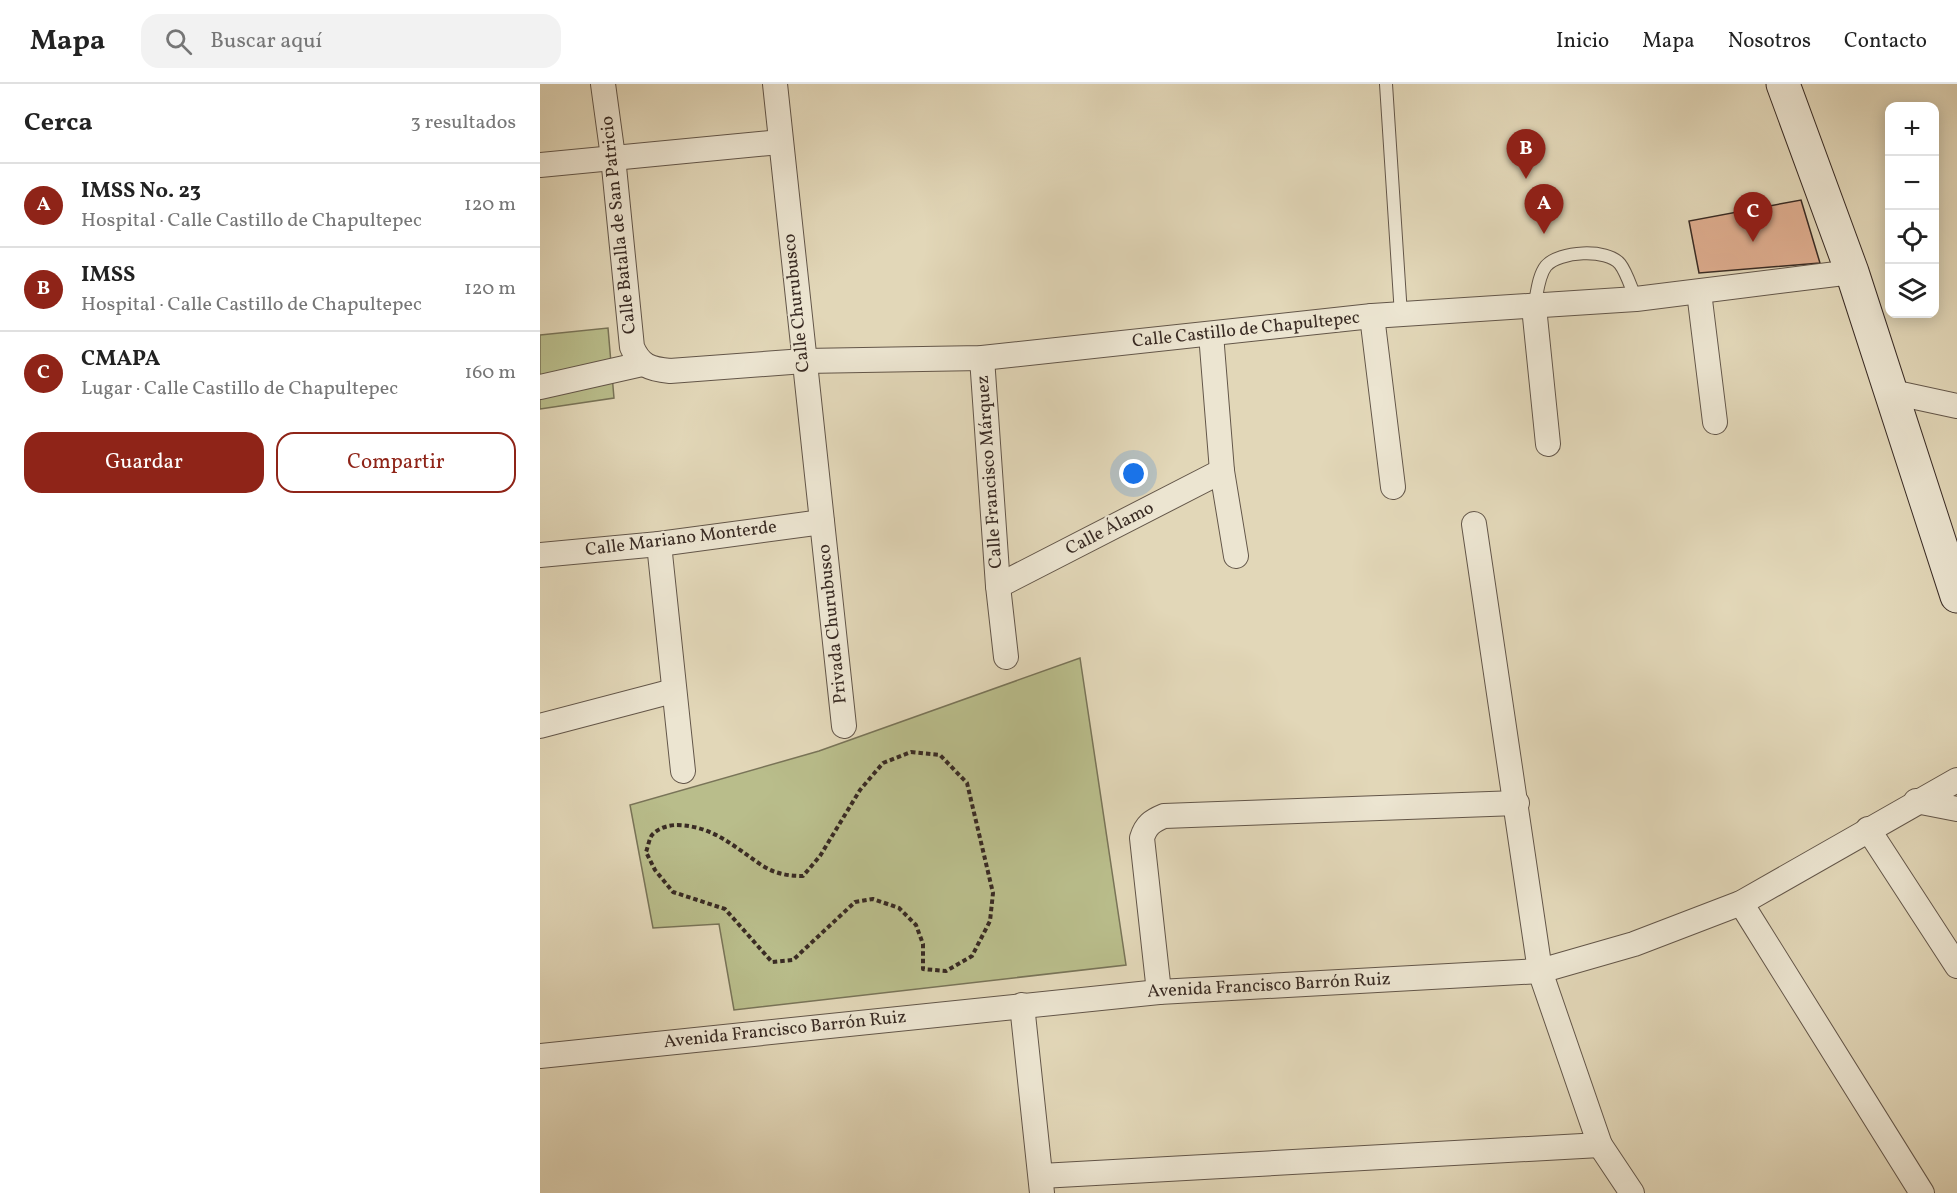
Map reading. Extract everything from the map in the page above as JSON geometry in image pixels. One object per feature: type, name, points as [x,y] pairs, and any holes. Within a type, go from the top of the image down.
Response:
[{"type":"street","name":"Calle Batalla de San Patricio","points":[[603,84],[613,157],[632,347],[642,364]]},
{"type":"street","name":"Calle Churubusco","points":[[775,84],[822,522]]},
{"type":"street","points":[[1783,84],[1852,272],[1957,596]]},
{"type":"street","points":[[540,165],[780,142]]},
{"type":"street","name":"Calle Castillo de Chapultepec","points":[[642,364],[652,370],[670,371],[804,362],[982,358],[1372,316],[1636,299],[1852,272]]},
{"type":"street","points":[[1700,292],[1715,422]]},
{"type":"street","points":[[1534,307],[1548,444]]},
{"type":"street","points":[[1372,316],[1393,487]]},
{"type":"street","points":[[1211,333],[1222,471],[1236,556]]},
{"type":"street","name":"Calle Francisco Márquez","points":[[982,358],[998,586],[1006,657]]},
{"type":"street","points":[[540,387],[642,364]]},
{"type":"street","points":[[1892,392],[1957,406]]},
{"type":"street","name":"Calle Álamo","points":[[998,586],[1222,471]]},
{"type":"street","name":"Calle Mariano Monterde","points":[[540,555],[659,544],[822,522]]},
{"type":"street","name":"Privada Churubusco","points":[[822,522],[844,726]]},
{"type":"street","points":[[1474,524],[1540,971],[1600,1145],[1632,1193]]},
{"type":"street","points":[[659,544],[683,771]]},
{"type":"street","points":[[540,726],[673,691]]},
{"type":"street","name":"Avenida Francisco Barrón Ruiz","points":[[540,1056],[1160,992],[1540,971],[1634,944],[1741,903],[1916,801],[1957,780]]},
{"type":"street","points":[[1916,801],[1957,809]]},
{"type":"street","points":[[1160,992],[1142,838],[1146,827],[1154,820],[1164,816],[1517,803]]},
{"type":"street","points":[[1868,829],[1957,966]]},
{"type":"street","points":[[1741,903],[1922,1193]]},
{"type":"street","points":[[1022,1005],[1042,1184],[1600,1145]]},
{"type":"lane","points":[[1386,84],[1401,315]]},
{"type":"lane","points":[[1534,307],[1546,267],[1555,259],[1595,253],[1606,255],[1620,263],[1636,299]]},
{"type":"path","points":[[911,752],[940,755],[967,783],[993,893],[990,921],[972,956],[946,971],[923,969],[923,944],[916,925],[899,908],[873,899],[855,902],[793,960],[772,962],[725,909],[673,892],[655,870],[646,852],[652,834],[669,825],[693,825],[723,837],[764,867],[785,876],[803,876],[820,856],[860,790],[883,763],[911,752]]},
{"type":"green space","points":[[608,328],[614,398],[540,409],[540,335]]},
{"type":"green space","points":[[1080,658],[1126,965],[734,1010],[719,924],[653,928],[630,805],[819,751]]},
{"type":"building","points":[[1801,200],[1820,263],[1699,273],[1689,221]]},
{"type":"place","name":"IMSS","points":[[1526,179]]},
{"type":"place","name":"IMSS No. 23","points":[[1544,234]]},
{"type":"place","name":"CMAPA","points":[[1753,242]]}]
